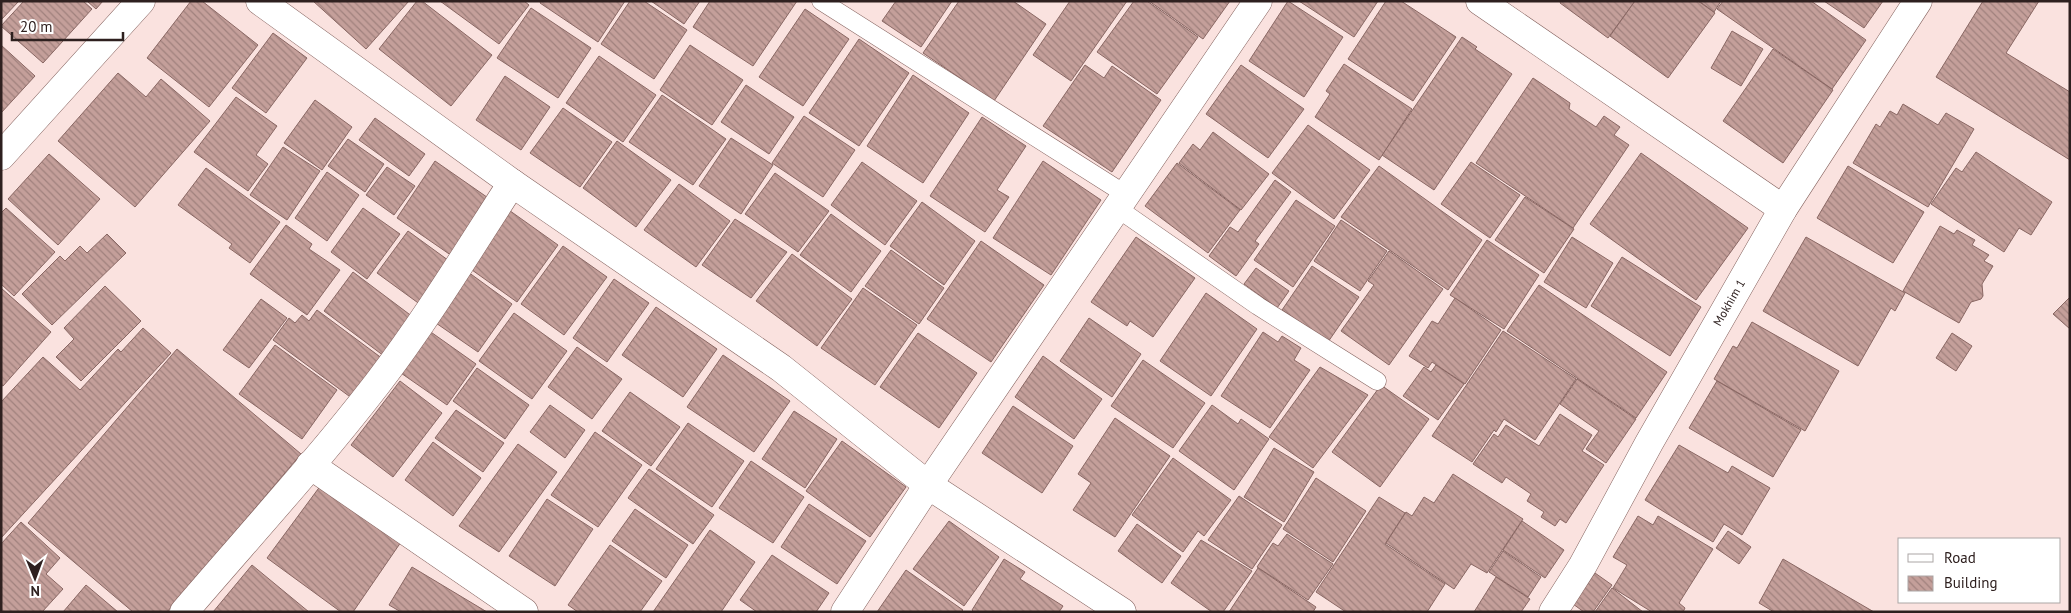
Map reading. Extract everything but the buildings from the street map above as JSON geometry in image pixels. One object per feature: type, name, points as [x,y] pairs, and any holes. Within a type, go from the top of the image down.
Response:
[{"type":"street","points":[[1,156],[142,1]]},
{"type":"street","points":[[260,1],[512,184],[781,368],[928,485],[1122,612]]},
{"type":"street","points":[[846,612],[928,485],[1258,1]]},
{"type":"street","points":[[1480,1],[1783,209]]},
{"type":"street","name":"Mokhim 1","points":[[1553,612],[1583,565],[1649,443],[1783,209],[1918,1]]},
{"type":"street","points":[[184,612],[376,385],[426,318],[512,184]]},
{"type":"street","points":[[310,465],[524,612]]},
{"type":"lane","points":[[821,1],[1121,201],[1258,306],[1377,381]]}]
